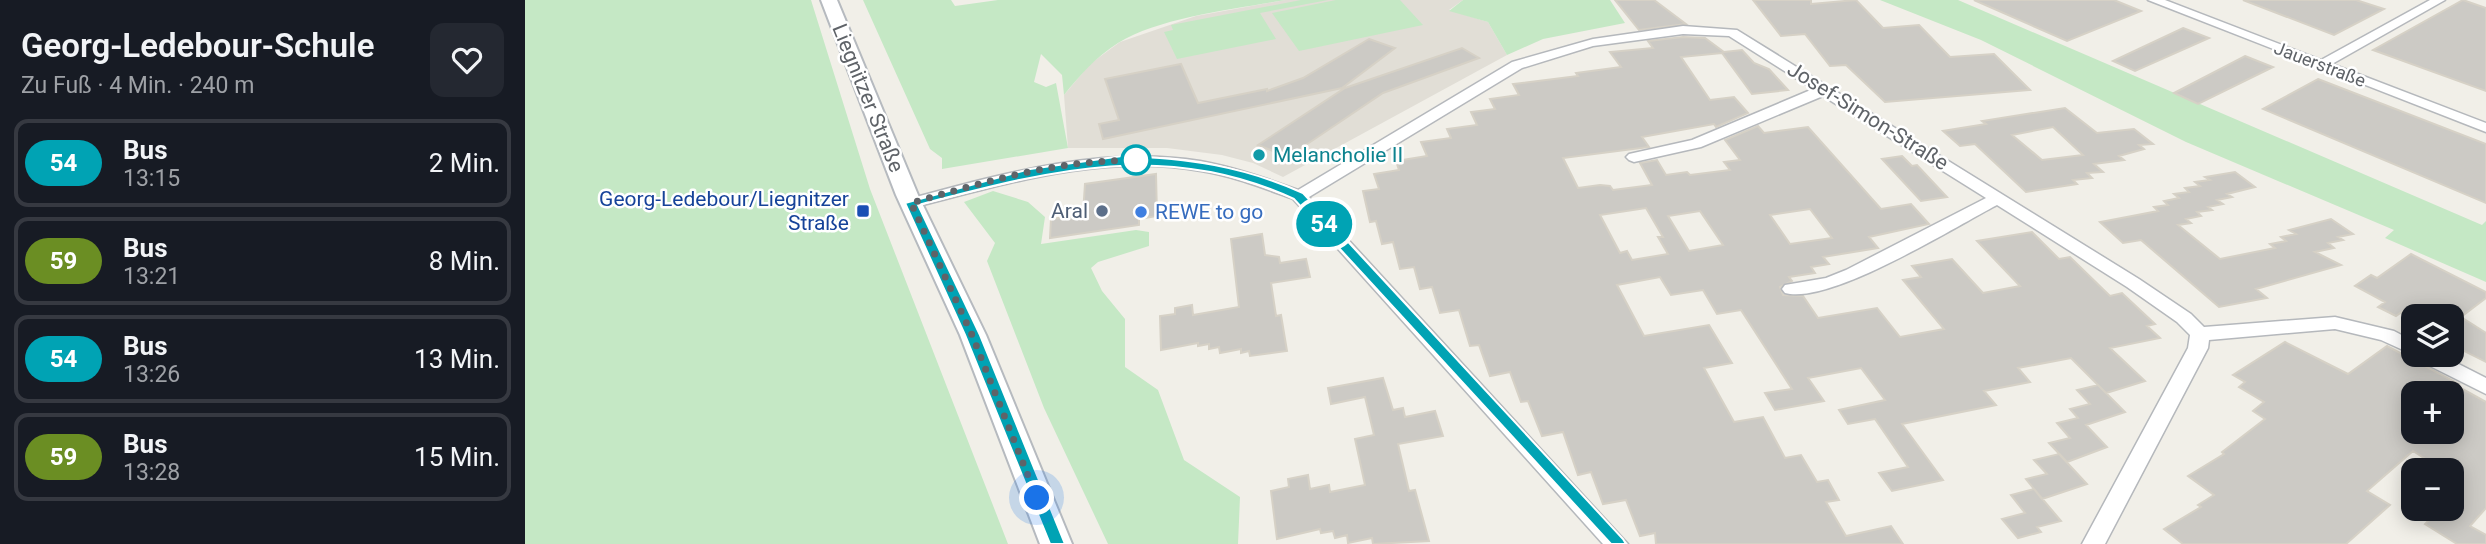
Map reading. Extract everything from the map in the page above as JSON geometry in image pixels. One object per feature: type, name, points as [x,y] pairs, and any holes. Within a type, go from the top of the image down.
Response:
[{"type":"main road","name":"Liegnitzer Straße","points":[[829,0],[911,203],[972,335],[1056,544]]},
{"type":"street","name":"Jauerstraße","points":[[2154,0],[2486,128]]},
{"type":"street","points":[[2321,65],[2439,0]]},
{"type":"street","name":"Josef-Simon-Straße","points":[[1299,196],[1517,65],[1574,45],[1689,30],[1721,31],[1741,37],[1999,198],[2185,318],[2200,334]]},
{"type":"street","points":[[1634,157],[1688,147],[1826,89]]},
{"type":"street","points":[[911,203],[1030,172],[1122,160],[1186,162],[1219,168],[1259,178],[1299,196],[1617,544]]},
{"type":"street","points":[[1791,289],[1829,283],[1852,274],[1999,198]]},
{"type":"street","points":[[2093,544],[2198,348],[2200,334],[2335,323],[2387,335],[2401,343]]},
{"type":"street","points":[[2448,367],[2486,387]]},
{"type":"shaded area","points":[[1285,0],[1463,0],[1449,10],[1488,22],[1507,55],[1283,177],[1253,163],[1222,155],[1167,148],[1068,148],[1064,95],[1090,64],[1120,42],[1196,16]]},
{"type":"green space","points":[[525,0],[811,0],[870,189],[1008,544],[525,544]]},
{"type":"green space","points":[[863,0],[951,0],[955,6],[998,0],[1285,0],[1176,20],[1135,34],[1103,54],[1082,73],[1064,95],[1062,75],[1041,54],[1034,82],[1046,87],[1056,83],[1068,148],[942,169],[942,158],[930,149]]},
{"type":"green space","points":[[1301,0],[1328,0],[1260,13],[1276,39],[1177,59],[1164,32],[1173,30],[1171,25]]},
{"type":"green space","points":[[1336,0],[1400,0],[1423,25],[1299,51],[1272,13]]},
{"type":"green space","points":[[1463,0],[1610,0],[1625,23],[1543,39],[1507,55],[1488,22],[1449,11]]},
{"type":"green space","points":[[1880,0],[1958,0],[2482,225],[2486,221],[2486,282],[2385,238],[2394,230],[2186,142],[1981,40]]},
{"type":"green space","points":[[993,191],[1028,202],[1045,217],[1041,244],[1136,230],[1149,232],[1149,246],[1098,262],[1091,268],[1102,291],[1125,319],[1125,367],[1158,390],[1184,460],[1240,497],[1238,544],[1108,544],[1044,408],[987,261],[995,243],[964,202]]},
{"type":"building","points":[[1615,0],[1654,0],[1686,24],[1639,30]]},
{"type":"building","points":[[1753,0],[1811,0],[1811,4],[1856,0],[1883,28],[1919,25],[1950,57],[1994,54],[2030,90],[1885,102],[1846,65],[1830,66],[1805,34],[1781,36]]},
{"type":"building","points":[[1974,0],[2114,0],[2141,11],[2067,41]]},
{"type":"building","points":[[2243,0],[2356,0],[2384,9],[2334,35]]},
{"type":"building","points":[[2463,0],[2486,8],[2486,91],[2373,50]]},
{"type":"building","points":[[2183,28],[2209,38],[2135,71],[2113,61]]},
{"type":"building","points":[[1683,37],[1705,38],[1724,52],[1742,50],[1754,63],[1769,69],[1788,90],[1752,94],[1722,53],[1681,57],[1710,100],[1734,97],[1748,113],[1716,127],[1714,124],[1642,137],[1649,147],[1563,158],[1578,188],[1600,185],[1610,186],[1613,190],[1652,185],[1640,163],[1657,160],[1666,175],[1730,170],[1724,162],[1740,160],[1725,140],[1758,126],[1764,133],[1808,127],[1881,209],[1911,204],[1929,224],[1869,237],[1878,248],[1823,257],[1829,264],[1811,267],[1815,273],[1789,277],[1792,281],[1780,287],[1783,295],[1803,296],[1818,318],[1877,308],[1900,337],[1944,329],[1903,280],[1921,277],[1912,266],[1952,259],[1983,293],[2020,286],[1977,241],[2032,232],[2059,259],[2070,257],[2110,296],[2122,293],[2155,324],[2147,326],[2160,338],[2110,348],[2145,381],[2106,393],[2071,358],[2018,368],[2030,382],[1984,391],[1996,405],[1902,424],[1943,480],[1892,491],[1879,473],[1908,467],[1875,419],[1848,424],[1839,410],[1885,400],[1861,368],[1808,378],[1824,401],[1775,410],[1765,393],[1792,389],[1741,310],[1717,314],[1703,290],[1671,295],[1660,277],[1617,285],[1644,336],[1709,325],[1732,363],[1704,368],[1734,422],[1763,417],[1785,458],[1801,455],[1817,482],[1828,480],[1839,500],[1826,502],[1846,536],[1891,526],[1903,544],[1656,544],[1655,533],[1640,536],[1626,500],[1603,504],[1591,472],[1578,475],[1563,432],[1542,436],[1528,401],[1521,402],[1510,372],[1490,376],[1479,345],[1470,346],[1459,310],[1440,313],[1432,287],[1420,289],[1414,267],[1400,269],[1393,242],[1382,244],[1376,221],[1370,222],[1363,191],[1379,189],[1374,174],[1399,170],[1396,161],[1427,156],[1421,142],[1451,138],[1447,129],[1477,125],[1471,112],[1495,109],[1490,99],[1519,95],[1513,84],[1578,76],[1576,73],[1621,67],[1610,52],[1653,48],[1648,41]],"holes":[[[1646,208],[1663,237],[1658,237],[1668,254],[1632,260],[1627,251],[1620,253],[1600,215]],[[1810,209],[1832,238],[1790,244],[1770,215]],[[1700,211],[1723,245],[1689,251],[1668,216]]]},
{"type":"building","points":[[1369,39],[1395,48],[1342,88],[1103,139],[1099,124],[1119,120],[1105,79],[1181,64],[1198,103],[1267,91],[1303,78]]},
{"type":"building","points":[[1462,48],[1479,58],[1383,93],[1288,157],[1258,145],[1345,88]]},
{"type":"building","points":[[2245,56],[2273,67],[2198,104],[2174,93]]},
{"type":"building","points":[[2318,79],[2486,144],[2486,203],[2263,109]]},
{"type":"building","points":[[2065,108],[2097,133],[2134,129],[2153,144],[2139,145],[2144,149],[2119,156],[2124,160],[2094,164],[2103,172],[2087,173],[2092,178],[2073,180],[2077,184],[2026,192],[1975,144],[1960,146],[1943,131],[1986,124],[1982,121]],"holes":[[[2053,127],[2083,155],[2042,160],[2012,135]]]},
{"type":"building","points":[[1902,156],[1912,166],[1917,165],[1947,197],[1921,201],[1882,159]]},
{"type":"building","points":[[2235,172],[2255,187],[2227,194],[2232,197],[2217,200],[2223,204],[2208,207],[2212,210],[2197,212],[2201,216],[2186,219],[2191,223],[2178,225],[2220,259],[2275,248],[2270,244],[2286,241],[2281,237],[2296,234],[2289,230],[2331,219],[2353,234],[2338,237],[2343,240],[2328,243],[2334,248],[2315,252],[2341,265],[2256,289],[2267,298],[2219,307],[2141,240],[2123,243],[2100,222],[2158,211],[2154,207],[2168,205],[2164,201],[2179,198],[2174,194],[2189,192],[2185,188],[2200,186],[2195,182],[2210,180],[2205,177]]},
{"type":"building","points":[[1156,174],[1157,216],[1139,219],[1139,225],[1050,238],[1051,219],[1083,214],[1085,184]]},
{"type":"building","points":[[1262,234],[1265,255],[1279,257],[1280,263],[1306,259],[1310,277],[1271,283],[1276,316],[1281,315],[1287,351],[1250,356],[1249,351],[1241,353],[1241,349],[1220,353],[1219,347],[1209,349],[1209,344],[1198,346],[1198,343],[1161,350],[1160,316],[1175,314],[1175,308],[1192,305],[1193,315],[1239,307],[1231,239]]},
{"type":"building","points":[[2411,254],[2486,292],[2486,298],[2464,315],[2464,304],[2401,304],[2401,312],[2396,316],[2378,307],[2385,302],[2355,286],[2371,275],[2377,278]]},
{"type":"building","points":[[2464,319],[2486,333],[2486,362],[2464,351]]},
{"type":"building","points":[[2285,342],[2348,374],[2387,346],[2401,353],[2401,367],[2427,367],[2453,381],[2401,381],[2401,444],[2464,444],[2464,390],[2486,402],[2486,508],[2470,526],[2486,535],[2486,544],[2457,544],[2425,524],[2428,521],[2464,521],[2464,458],[2424,458],[2413,451],[2401,458],[2401,461],[2367,491],[2390,505],[2346,544],[2183,544],[2164,529],[2201,507],[2198,505],[2214,495],[2188,476],[2224,454],[2222,452],[2265,419],[2253,411],[2264,402],[2239,387],[2245,382],[2233,375]]},
{"type":"building","points":[[1383,378],[1393,410],[1403,408],[1405,417],[1435,411],[1443,436],[1398,444],[1409,491],[1415,490],[1429,541],[1373,544],[1372,538],[1348,543],[1347,535],[1335,538],[1333,531],[1321,533],[1320,529],[1277,539],[1271,491],[1289,487],[1288,479],[1308,475],[1310,489],[1329,485],[1330,492],[1365,485],[1355,439],[1374,435],[1365,397],[1331,404],[1328,388]]},
{"type":"building","points":[[2098,385],[2125,412],[2086,425],[2107,447],[2067,462],[2049,443],[2070,438],[2057,423],[2078,418],[2070,409],[2090,404],[2077,390]]},
{"type":"building","points":[[2059,454],[2087,484],[2042,499],[2026,479],[2047,474],[2034,460]]},
{"type":"building","points":[[2034,489],[2061,521],[2037,527],[2041,532],[2018,538],[2002,519],[2025,513],[2011,495]]},
{"type":"bus line","name":"54","points":[[1056,544],[972,335],[911,203],[1030,172],[1122,160],[1186,162],[1219,168],[1250,176],[1299,196],[1617,544]]},
{"type":"place","name":"Melancholie II","points":[[1259,155]]},
{"type":"place","name":"Georg-Ledebour/Liegnitzer Straße","points":[[863,211]]},
{"type":"place","name":"Aral","points":[[1102,211]]},
{"type":"place","name":"REWE to go","points":[[1141,212]]},
{"type":"route","points":[[1037,498],[972,335],[911,203],[1030,172],[1122,160],[1143,161],[1136,160]]}]
